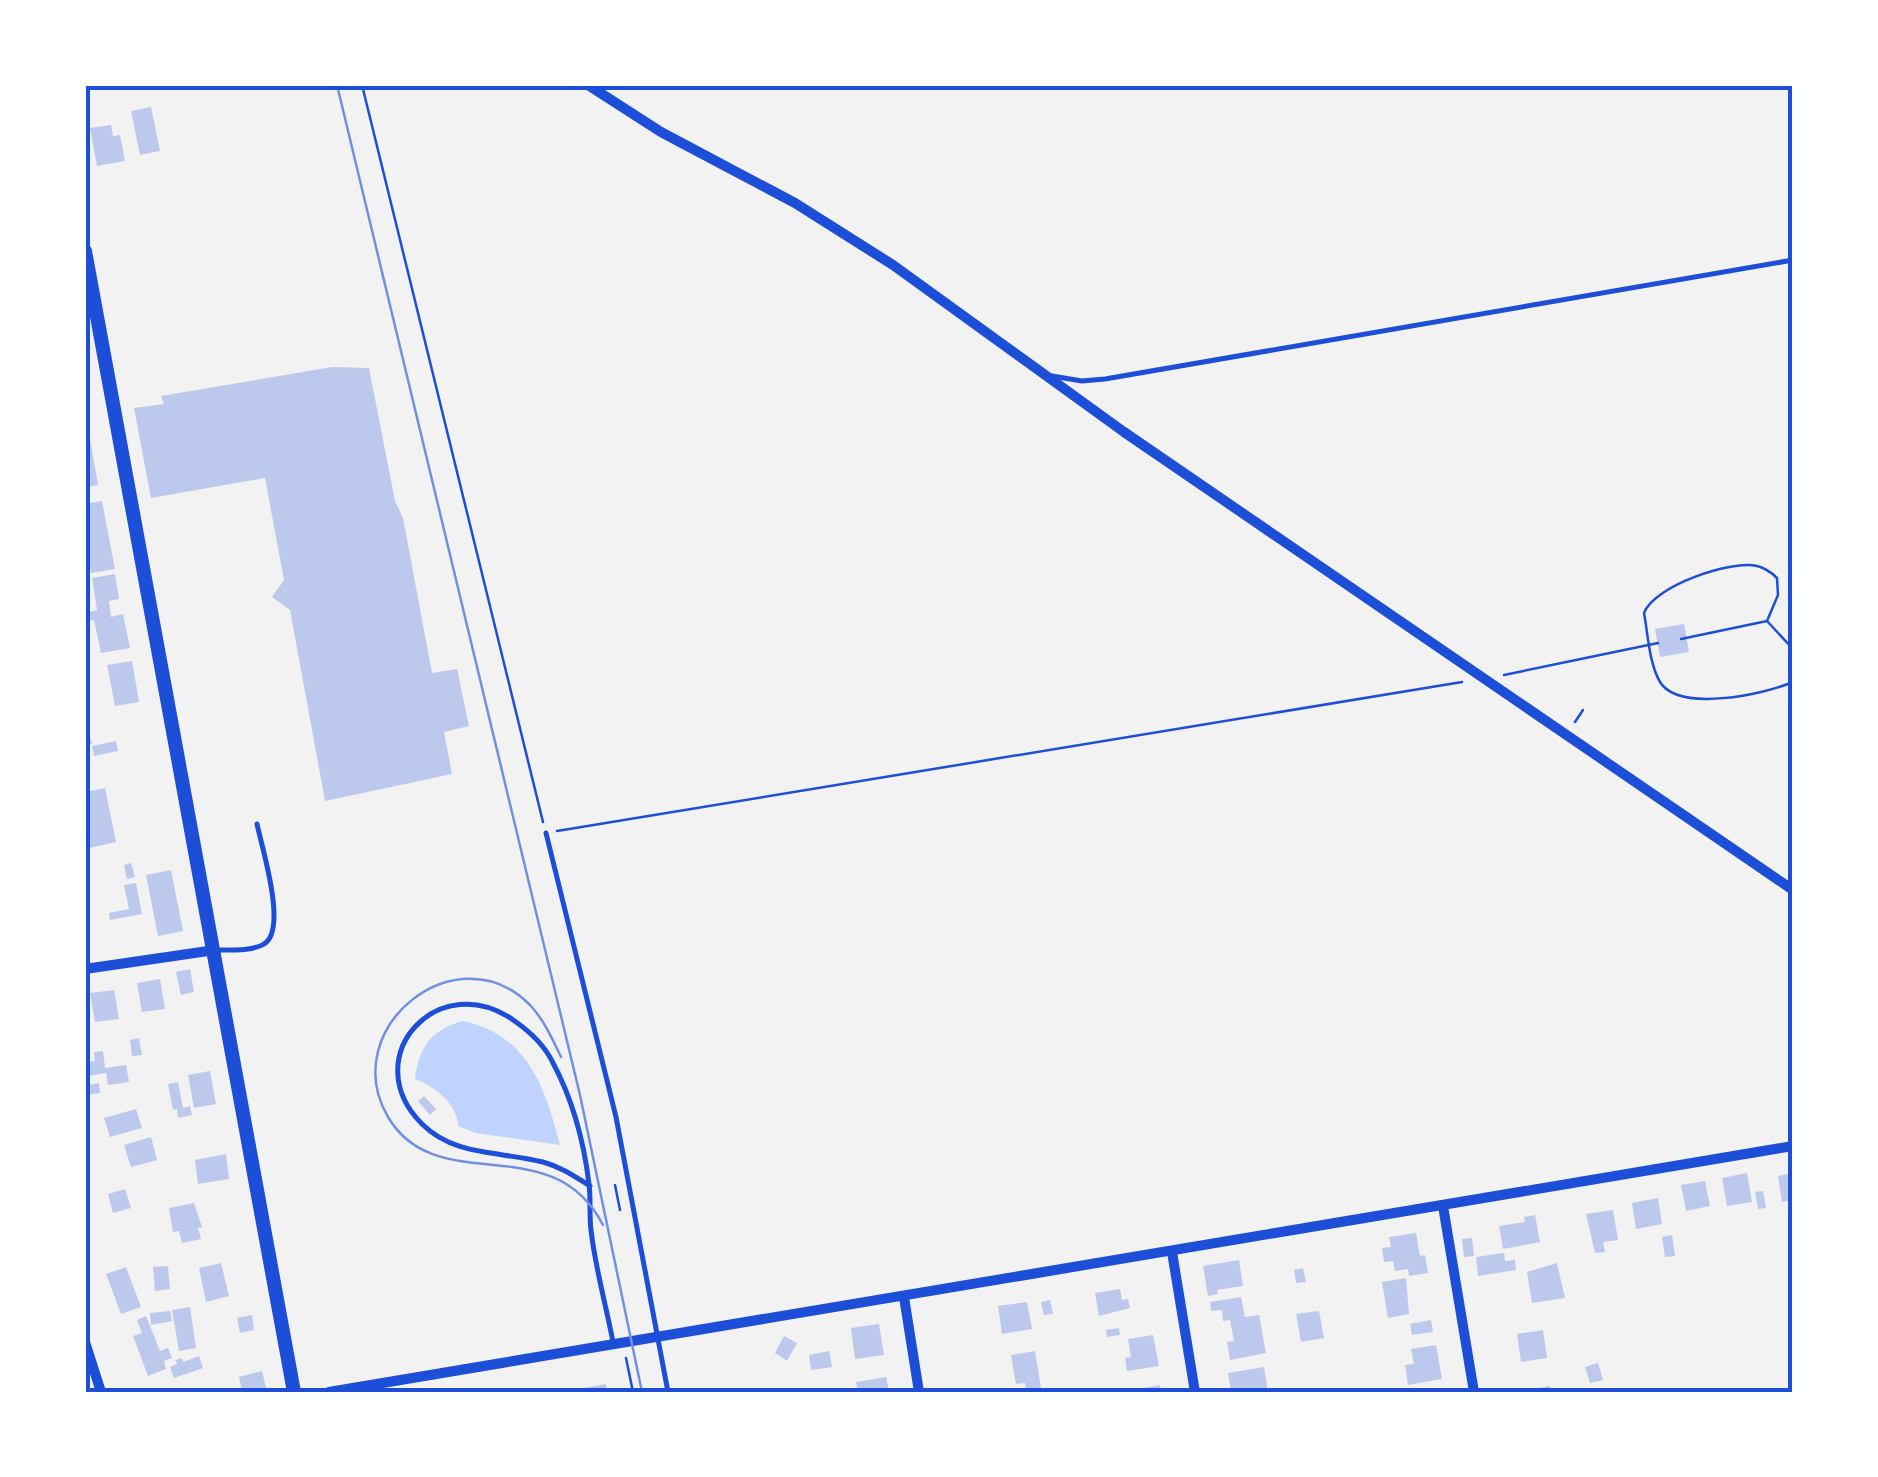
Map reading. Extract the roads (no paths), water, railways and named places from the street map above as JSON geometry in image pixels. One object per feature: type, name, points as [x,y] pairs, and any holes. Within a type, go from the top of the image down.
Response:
[{"type":"street","points":[[588,85],[661,132],[812,213],[892,265],[1793,890]]},
{"type":"street","points":[[85,251],[294,1392]]},
{"type":"street","points":[[85,969],[214,950]]},
{"type":"street","points":[[329,1392],[1793,1146]]},
{"type":"street","points":[[1443,1206],[1474,1392]]},
{"type":"street","points":[[1172,1252],[1195,1392]]},
{"type":"street","points":[[904,1297],[919,1392]]},
{"type":"street","points":[[85,1342],[102,1392]]},
{"type":"lane","points":[[1044,374],[1082,381],[1105,379],[1793,260]]},
{"type":"lane","points":[[214,950],[262,945],[272,936],[276,923],[257,824]]},
{"type":"lane","points":[[546,833],[616,1117],[668,1392]]},
{"type":"lane","points":[[590,1186],[563,1168],[467,1150],[422,1124],[400,1086],[398,1065],[403,1043],[415,1025],[435,1010],[456,1003],[480,1004],[504,1013],[529,1031],[550,1056],[568,1096],[590,1186],[590,1228],[618,1342]]},
{"type":"water","points":[[463,1021],[503,1038],[530,1066],[548,1103],[560,1145],[476,1133],[458,1126],[444,1097],[415,1079],[429,1041],[443,1029]]},
{"type":"tram line","points":[[337,85],[580,1095],[642,1392]]},
{"type":"tram line","points":[[561,1057],[530,1005],[501,985],[470,979],[439,984],[412,1000],[391,1023],[378,1052],[376,1084],[388,1117],[409,1141],[435,1155],[525,1169],[555,1178],[581,1195],[603,1225]]}]
